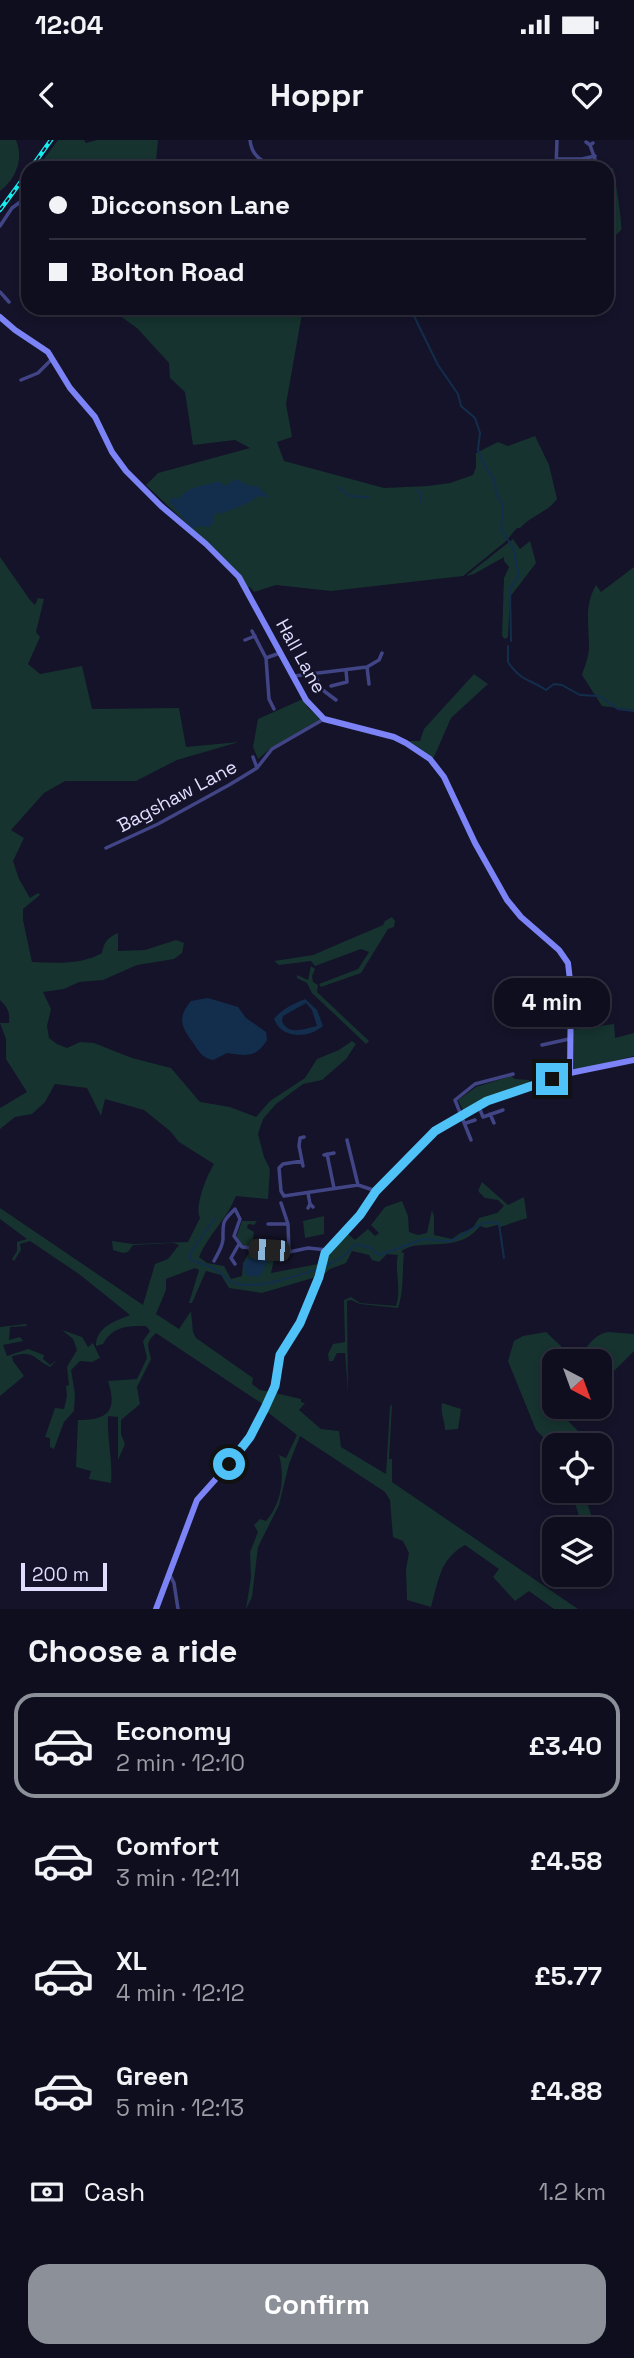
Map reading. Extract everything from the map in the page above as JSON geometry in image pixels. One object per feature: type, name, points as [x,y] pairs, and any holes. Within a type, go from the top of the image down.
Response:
[{"type":"street","points":[[250,140],[254,154],[262,161]]},
{"type":"street","points":[[557,140],[557,159],[595,158],[590,143]]},
{"type":"street","points":[[0,226],[12,208],[21,201]]},
{"type":"street","points":[[0,292],[9,302]]},
{"type":"street","name":"Hall Lane","points":[[0,317],[48,352],[70,388],[95,417],[112,452],[126,471],[239,577],[310,706],[324,719],[394,737],[424,753],[437,766],[450,786],[475,843],[508,900],[521,917],[559,950],[568,963],[571,989],[570,1073]]},
{"type":"street","points":[[21,380],[38,373],[52,358]]},
{"type":"street","points":[[245,640],[253,634],[267,658],[271,706]]},
{"type":"street","points":[[267,658],[279,653]]},
{"type":"street","points":[[294,676],[367,667],[379,660],[382,653]]},
{"type":"street","points":[[367,667],[369,684]]},
{"type":"street","points":[[331,685],[346,682],[346,670]]},
{"type":"street","points":[[315,673],[320,688],[336,700]]},
{"type":"street","name":"Bagshaw Lane","points":[[106,848],[194,806],[258,767],[272,749],[324,719]]},
{"type":"street","points":[[253,757],[258,767]]},
{"type":"street","points":[[542,1045],[569,1039]]},
{"type":"street","points":[[156,1609],[197,1500],[239,1453],[261,1417],[275,1386],[280,1355],[300,1323],[320,1275],[322,1259],[360,1215],[376,1191],[435,1131],[478,1105],[570,1073],[634,1059]]},
{"type":"street","points":[[471,1140],[456,1098],[475,1084],[513,1073]]},
{"type":"street","points":[[492,1098],[497,1112]]},
{"type":"street","points":[[478,1105],[483,1117],[503,1110]]},
{"type":"street","points":[[490,1114],[494,1123]]},
{"type":"street","points":[[466,1124],[475,1120]]},
{"type":"street","points":[[301,1137],[302,1163],[283,1164],[279,1168],[283,1195],[358,1185],[376,1191]]},
{"type":"street","points":[[347,1140],[358,1185]]},
{"type":"street","points":[[334,1153],[326,1155],[334,1188]]},
{"type":"street","points":[[308,1193],[310,1206]]},
{"type":"street","points":[[282,1202],[288,1224],[289,1252]]},
{"type":"street","points":[[214,1261],[223,1241],[220,1229],[235,1209],[240,1216],[234,1236],[239,1244],[249,1249],[289,1252],[308,1248],[327,1250]]},
{"type":"street","points":[[267,1224],[288,1224]]},
{"type":"street","points":[[235,1264],[229,1254],[239,1244]]},
{"type":"street","points":[[169,1573],[174,1583],[178,1609]]},
{"type":"green space","points":[[0,140],[16,140],[19,161],[14,175],[0,191]]},
{"type":"green space","points":[[58,140],[84,140],[86,143],[97,140],[158,140],[156,161],[42,161]]},
{"type":"green space","points":[[614,175],[621,227],[614,236]]},
{"type":"green space","points":[[119,315],[302,315],[286,404],[292,437],[277,442],[284,461],[384,488],[428,486],[450,483],[473,475],[476,453],[498,442],[508,446],[535,436],[549,465],[557,499],[517,528],[505,542],[463,576],[331,591],[276,585],[254,592],[224,559],[146,485],[158,473],[250,448],[235,440],[193,445],[185,392],[170,378],[169,363],[137,328]]},
{"type":"green space","points":[[513,539],[520,549],[530,541],[536,563],[510,597],[508,637],[505,639],[502,636],[504,578],[509,567],[504,557],[466,576]]},
{"type":"green space","points":[[0,557],[35,605],[38,598],[44,599],[36,632],[40,637],[28,664],[40,674],[82,666],[92,709],[179,708],[186,747],[239,742],[177,760],[136,781],[65,781],[44,793],[11,830],[24,838],[13,861],[19,879],[30,898],[38,893],[40,895],[23,909],[32,962],[86,960],[102,953],[107,941],[118,933],[118,951],[145,950],[176,940],[184,943],[182,953],[174,959],[137,965],[103,980],[79,982],[64,989],[43,992],[51,1009],[47,1026],[49,1038],[67,1048],[80,1042],[94,1043],[132,1058],[171,1068],[200,1102],[230,1107],[256,1117],[270,1101],[305,1078],[317,1059],[352,1041],[356,1044],[346,1059],[322,1080],[303,1084],[276,1104],[263,1119],[258,1134],[270,1169],[268,1199],[236,1196],[199,1257],[207,1263],[224,1266],[231,1279],[242,1276],[243,1263],[251,1250],[285,1253],[286,1259],[274,1260],[271,1273],[318,1264],[316,1277],[262,1293],[229,1288],[221,1275],[206,1271],[192,1303],[189,1303],[199,1270],[195,1268],[166,1279],[166,1290],[156,1314],[179,1329],[191,1311],[196,1338],[253,1378],[252,1384],[260,1390],[270,1392],[264,1405],[156,1333],[148,1345],[151,1359],[137,1387],[140,1404],[121,1420],[121,1434],[125,1444],[118,1460],[118,1417],[108,1416],[111,1483],[89,1479],[91,1471],[76,1467],[78,1420],[96,1418],[108,1412],[112,1400],[108,1381],[137,1379],[147,1358],[143,1341],[150,1331],[146,1326],[121,1328],[111,1334],[103,1344],[96,1346],[103,1329],[130,1315],[79,1274],[30,1241],[20,1244],[21,1250],[14,1261],[12,1259],[17,1251],[17,1242],[27,1239],[0,1219],[0,1208],[143,1305],[155,1264],[168,1259],[179,1245],[133,1245],[128,1252],[123,1253],[113,1250],[112,1241],[133,1244],[188,1242],[200,1218],[200,1199],[214,1164],[179,1142],[144,1110],[105,1099],[101,1116],[87,1088],[55,1084],[45,1102],[32,1114],[15,1117],[0,1129],[0,1108],[27,1092],[6,1059],[6,1039],[0,1023],[9,1023],[9,1019],[8,1010],[0,1000]]},
{"type":"green space","points":[[634,567],[634,710],[602,706],[582,675],[589,650],[588,615],[592,593],[596,585],[601,592]]},
{"type":"green space","points":[[474,674],[488,684],[451,718],[432,759],[407,741],[420,741],[424,729]]},
{"type":"green space","points":[[303,699],[308,708],[321,719],[271,748],[258,759],[253,747],[258,719]]},
{"type":"green space","points":[[392,917],[395,921],[394,927],[388,929],[361,973],[321,987],[319,984],[358,969],[369,952],[361,949],[315,966],[311,961],[279,965],[274,961],[313,955],[383,925]]},
{"type":"green space","points":[[311,966],[315,969],[312,976],[313,982],[318,985],[317,992],[369,1041],[366,1044],[312,993],[307,983],[297,978],[297,975],[308,980]]},
{"type":"green space","points":[[614,1024],[615,1038],[634,1033],[634,1056],[572,1071],[572,1030]]},
{"type":"green space","points":[[511,1076],[529,1080],[530,1083],[491,1097],[464,1112],[458,1100],[476,1087]]},
{"type":"green space","points":[[482,1182],[508,1205],[524,1197],[527,1218],[500,1227],[480,1226],[471,1235],[460,1240],[417,1245],[401,1252],[404,1253],[398,1308],[360,1304],[351,1300],[347,1301],[348,1393],[345,1353],[337,1353],[333,1361],[329,1361],[328,1354],[333,1344],[345,1342],[344,1300],[351,1297],[360,1303],[396,1306],[398,1255],[387,1254],[379,1262],[372,1260],[369,1255],[352,1251],[346,1263],[330,1269],[322,1276],[330,1252],[347,1233],[355,1240],[368,1229],[375,1236],[379,1233],[371,1225],[385,1207],[402,1201],[408,1216],[409,1232],[418,1235],[427,1233],[432,1210],[434,1235],[452,1239],[472,1229],[479,1218],[497,1213],[504,1206],[498,1200],[485,1198],[478,1191]]},
{"type":"green space","points":[[324,1216],[324,1234],[305,1238],[303,1221]]},
{"type":"green space","points":[[242,1221],[257,1221],[254,1225],[248,1224],[247,1228],[254,1232],[252,1245],[248,1248],[244,1248],[236,1238]]},
{"type":"green space","points":[[27,1326],[10,1327],[9,1340],[20,1337],[23,1341],[3,1345],[7,1356],[28,1349],[44,1355],[43,1359],[50,1365],[57,1360],[50,1367],[29,1354],[12,1356],[24,1376],[0,1396],[0,1327]]},
{"type":"green space","points":[[62,1330],[82,1337],[88,1347],[93,1343],[100,1358],[92,1362],[80,1361],[71,1370],[75,1394],[74,1411],[64,1422],[54,1449],[50,1447],[50,1438],[45,1437],[55,1408],[64,1409],[66,1386],[69,1385],[67,1367],[77,1350],[73,1339]]},
{"type":"green space","points":[[546,1332],[561,1346],[561,1349],[542,1349],[542,1419],[566,1419],[580,1433],[542,1433],[542,1436],[536,1430],[508,1361],[514,1341],[523,1336]]},
{"type":"green space","points":[[602,1334],[634,1334],[634,1351],[612,1373],[612,1349],[586,1349]]},
{"type":"green space","points":[[275,1393],[301,1399],[301,1402],[305,1403],[299,1410],[321,1429],[339,1431],[341,1447],[386,1474],[392,1405],[389,1459],[392,1459],[392,1482],[542,1584],[542,1587],[578,1609],[554,1609],[529,1591],[515,1601],[493,1577],[499,1569],[465,1545],[445,1564],[431,1607],[407,1600],[406,1569],[409,1553],[403,1541],[393,1537],[390,1500],[385,1492],[300,1436],[289,1464],[279,1505],[258,1547],[252,1597],[246,1609],[251,1577],[250,1552],[258,1532],[254,1525],[260,1519],[266,1521],[276,1506],[282,1481],[279,1455],[286,1458],[297,1435],[266,1411]]},
{"type":"green space","points":[[442,1403],[461,1409],[458,1429],[445,1430]]},
{"type":"green space","points":[[575,1503],[587,1503],[592,1517],[579,1517]]},
{"type":"water","points":[[236,479],[249,486],[257,486],[270,498],[258,496],[220,514],[217,512],[208,528],[192,528],[169,501],[173,497],[180,498],[197,487],[219,481],[225,486]]},
{"type":"water","points":[[208,998],[238,1007],[246,1018],[266,1032],[267,1040],[263,1046],[250,1054],[227,1053],[213,1060],[203,1056],[185,1031],[182,1020],[191,1001]]},
{"type":"water","points":[[305,999],[317,1010],[323,1026],[310,1033],[296,1035],[278,1026],[274,1019],[284,1010]],"holes":[[[306,1003],[312,1010],[317,1026],[292,1030],[282,1021],[283,1016]]]},
{"type":"water","points":[[261,1255],[268,1260],[262,1273],[257,1277],[245,1275],[244,1263]]},
{"type":"waterway","points":[[413,315],[438,365],[458,394],[461,406],[475,418],[480,433],[478,450],[495,482],[496,494],[503,505],[501,529],[513,548],[519,575],[510,589],[511,641]]},
{"type":"waterway","points":[[338,487],[350,496],[368,497]]},
{"type":"waterway","points":[[417,490],[421,493],[421,502]]},
{"type":"waterway","points":[[508,646],[508,662],[513,668],[521,676],[546,690],[554,684],[562,685],[580,695],[599,696],[618,709],[634,711]]},
{"type":"waterway","points":[[215,1218],[191,1252],[190,1259],[217,1270],[232,1282],[256,1285],[318,1269]]},
{"type":"waterway","points":[[325,1267],[356,1244],[371,1248],[378,1255],[420,1240],[453,1240],[476,1227],[493,1222],[499,1224],[504,1258]]},
{"type":"railway","points":[[36,161],[51,140]]},
{"type":"railway","points":[[0,210],[21,182]]},
{"type":"route","points":[[229,1464],[250,1437],[265,1408],[275,1386],[280,1355],[300,1323],[319,1277],[325,1253],[360,1215],[376,1191],[435,1131],[487,1101],[552,1079]]}]
